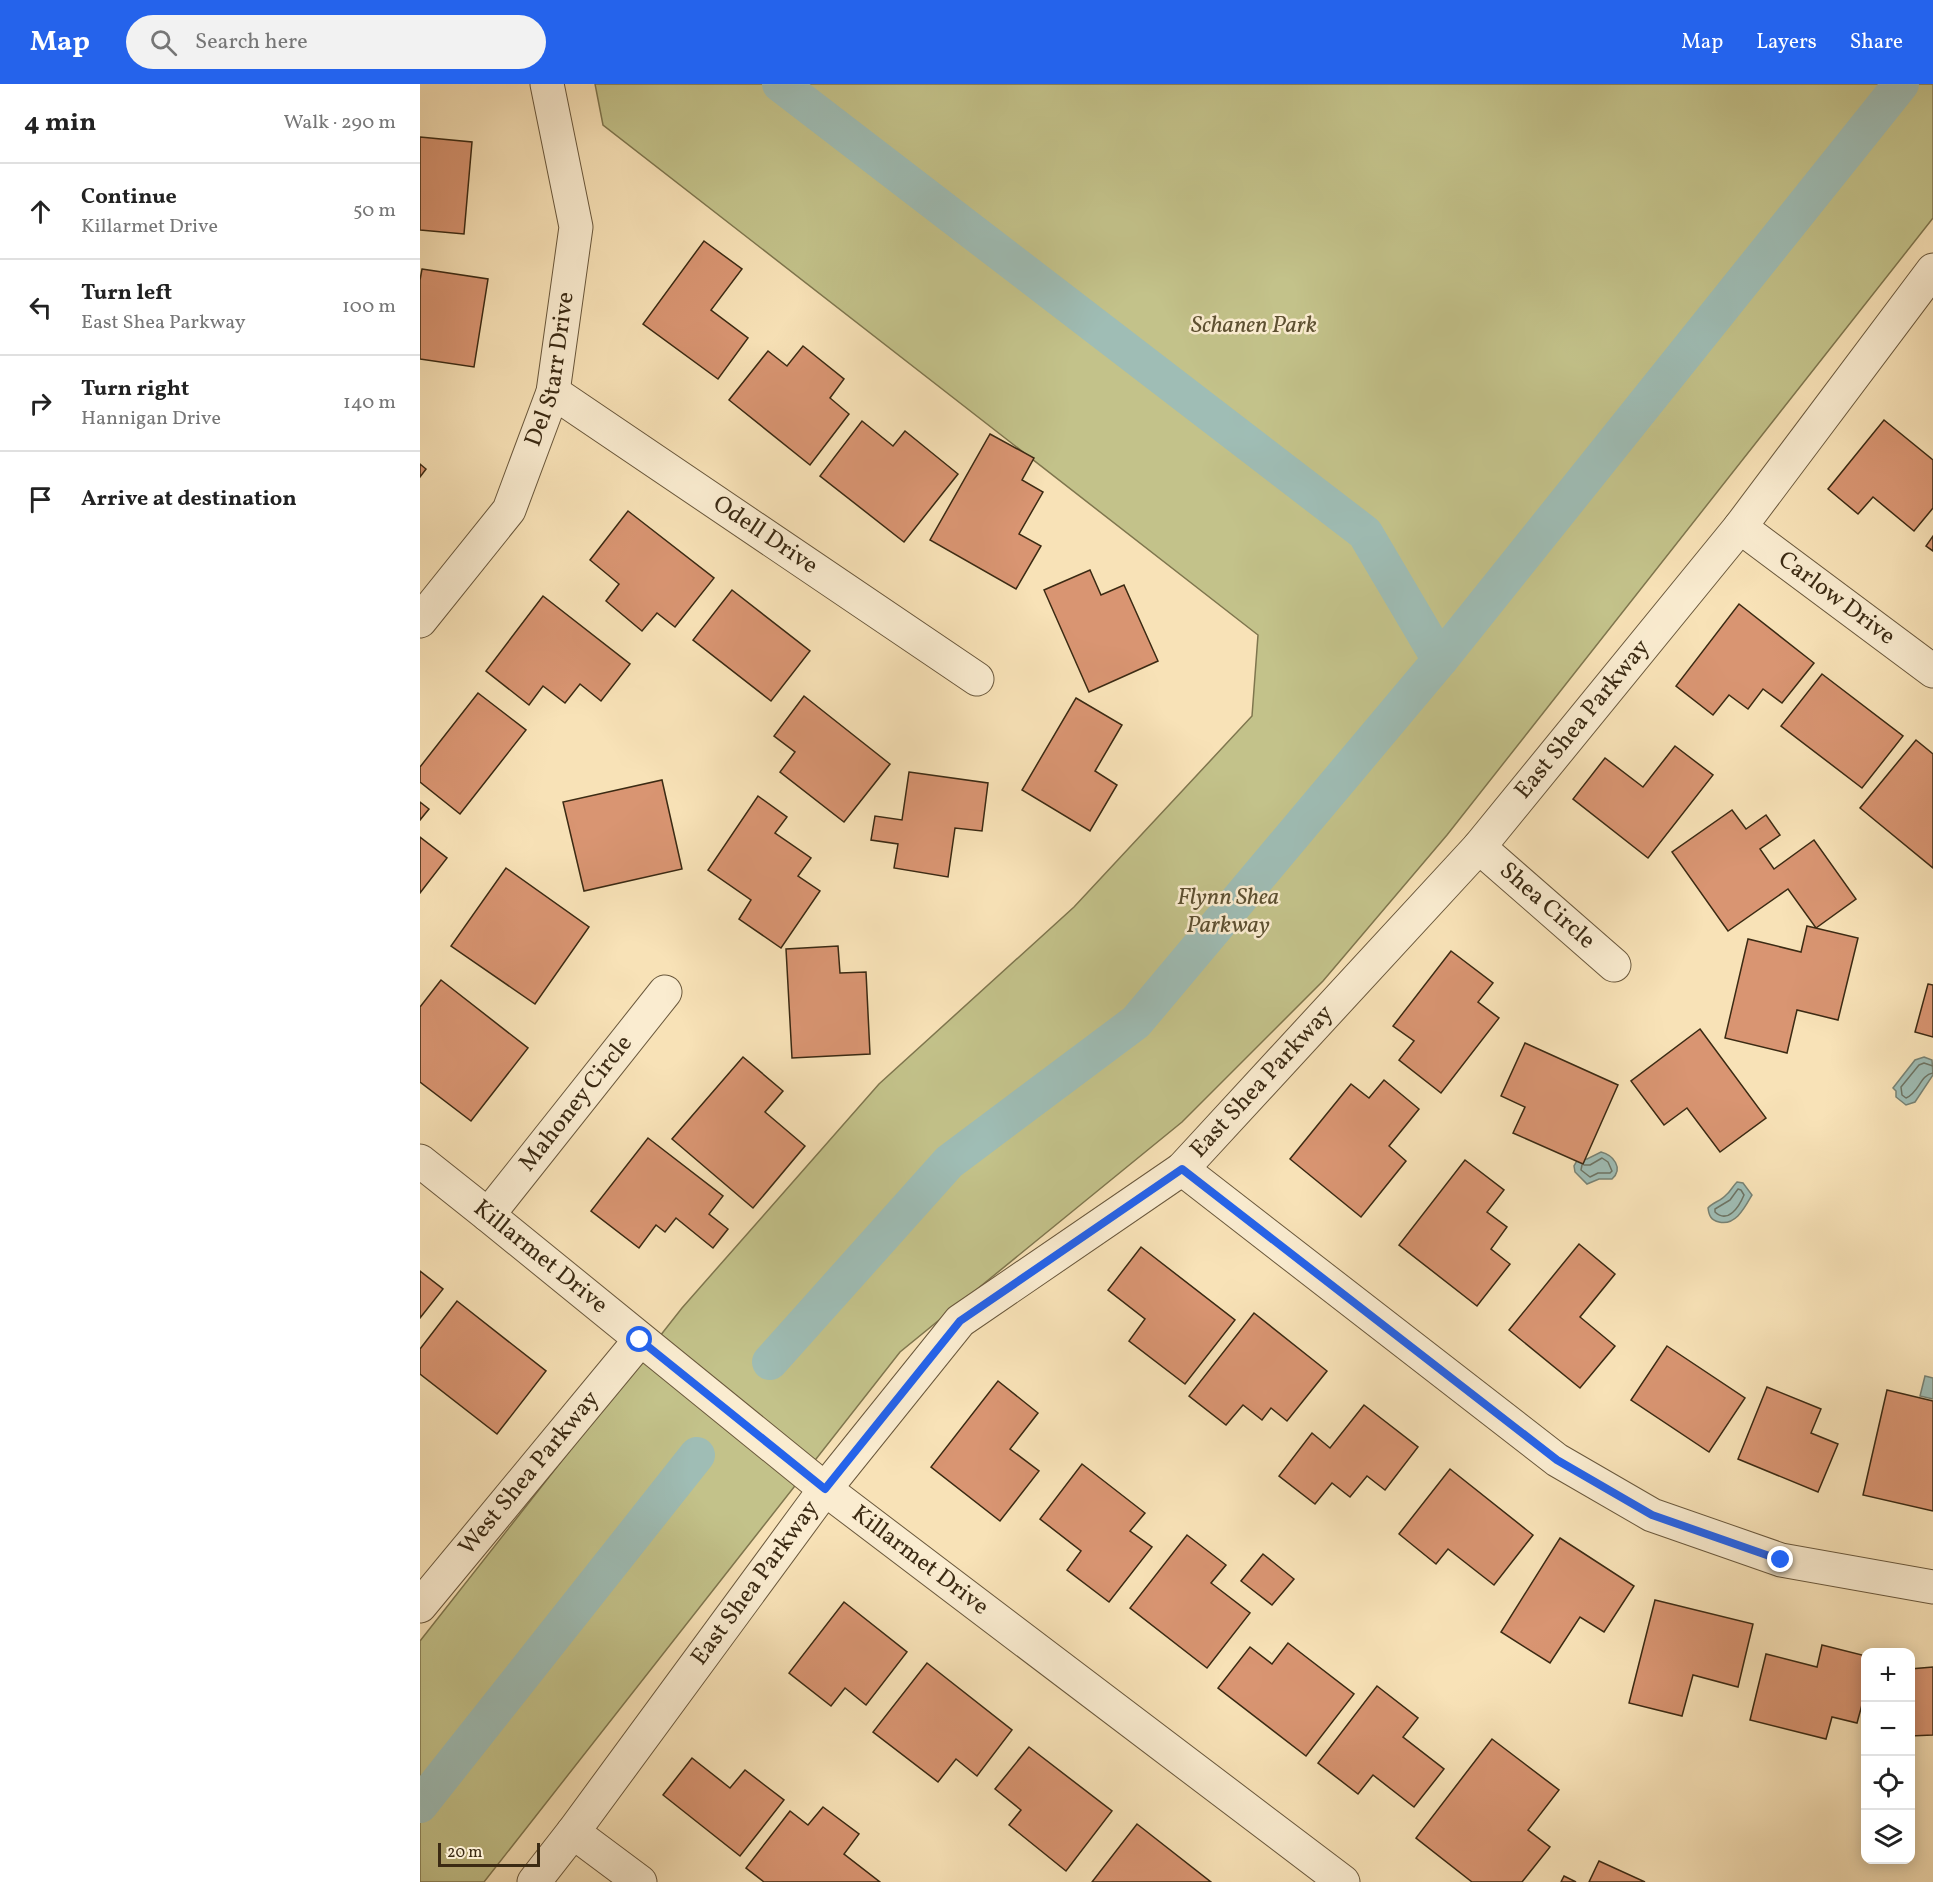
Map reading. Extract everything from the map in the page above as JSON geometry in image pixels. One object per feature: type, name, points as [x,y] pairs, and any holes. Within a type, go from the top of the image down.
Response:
[{"type":"street","name":"Del Starr Drive","points":[[420,621],[509,510],[554,392],[576,227],[547,84]]},
{"type":"street","name":"East Shea Parkway","points":[[534,1882],[825,1489],[960,1321],[1182,1169],[1479,847],[1740,527],[1933,270]]},
{"type":"street","name":"Odell Drive","points":[[554,392],[977,679]]},
{"type":"street","name":"Carlow Drive","points":[[1740,527],[1933,671]]},
{"type":"street","name":"Shea Circle","points":[[1479,847],[1614,964]]},
{"type":"street","name":"Mahoney Circle","points":[[488,1215],[665,992]]},
{"type":"street","name":"Killarmet Drive","points":[[420,1161],[825,1489],[1343,1882]]},
{"type":"street","points":[[1182,1169],[1557,1460],[1652,1515],[1781,1560],[1933,1587]]},
{"type":"street","name":"West Shea Parkway","points":[[420,1606],[640,1340]]},
{"type":"street","points":[[573,1832],[640,1882]]},
{"type":"green space","points":[[595,84],[1933,84],[1933,218],[1447,835],[1323,981],[1182,1122],[900,1352],[484,1882],[420,1882],[420,1641],[682,1308],[879,1084],[1074,907],[1252,716],[1258,635],[603,125]]},
{"type":"water","points":[[1924,1057],[1932,1060],[1933,1075],[1915,1102],[1906,1105],[1896,1097],[1896,1091],[1893,1088],[1915,1060]]},
{"type":"water","points":[[1601,1152],[1616,1162],[1617,1171],[1612,1179],[1599,1179],[1587,1184],[1575,1172],[1574,1166],[1578,1159],[1587,1159]]},
{"type":"water","points":[[1737,1182],[1743,1183],[1752,1195],[1746,1205],[1730,1221],[1719,1222],[1712,1219],[1708,1208],[1724,1197]]},
{"type":"water","points":[[1925,1376],[1933,1378],[1933,1399],[1920,1396]]},
{"type":"building","points":[[420,137],[472,142],[464,234],[420,230]]},
{"type":"building","points":[[704,241],[742,269],[711,310],[748,338],[718,379],[643,324]]},
{"type":"building","points":[[422,269],[488,279],[474,367],[420,359]]},
{"type":"building","points":[[803,346],[844,379],[830,398],[849,414],[810,465],[729,400],[768,351],[787,366]]},
{"type":"building","points":[[1884,420],[1933,460],[1933,508],[1914,531],[1873,497],[1858,514],[1828,489]]},
{"type":"building","points":[[862,421],[893,446],[905,431],[958,474],[904,542],[820,476]]},
{"type":"building","points":[[990,434],[1034,458],[1022,480],[1043,492],[1019,534],[1041,546],[1016,589],[930,540]]},
{"type":"building","points":[[420,464],[426,469],[420,477]]},
{"type":"building","points":[[628,511],[714,578],[675,627],[657,613],[642,631],[606,601],[619,584],[590,560]]},
{"type":"building","points":[[1933,536],[1933,551],[1926,546]]},
{"type":"building","points":[[1090,570],[1101,595],[1124,585],[1158,661],[1089,692],[1044,590]]},
{"type":"building","points":[[732,590],[810,651],[771,701],[693,640]]},
{"type":"building","points":[[543,596],[630,664],[601,701],[580,684],[565,703],[543,686],[529,705],[486,671]]},
{"type":"building","points":[[1739,604],[1814,663],[1782,703],[1763,689],[1748,709],[1729,695],[1713,715],[1676,686]]},
{"type":"building","points":[[1822,674],[1903,736],[1862,788],[1781,726]]},
{"type":"building","points":[[478,693],[526,730],[460,814],[420,782],[420,767]]},
{"type":"building","points":[[804,696],[890,764],[844,822],[780,772],[795,752],[774,736]]},
{"type":"building","points":[[1076,698],[1122,725],[1095,771],[1117,785],[1090,831],[1022,790]]},
{"type":"building","points":[[1916,740],[1933,754],[1933,868],[1860,808]]},
{"type":"building","points":[[1675,746],[1713,775],[1648,858],[1573,799],[1605,758],[1643,787]]},
{"type":"building","points":[[909,772],[988,783],[982,831],[955,828],[948,877],[894,868],[898,844],[871,840],[875,816],[902,820]]},
{"type":"building","points":[[662,780],[682,869],[584,891],[563,802]]},
{"type":"building","points":[[758,796],[787,817],[775,833],[811,858],[798,876],[820,891],[781,948],[739,919],[751,900],[708,870]]},
{"type":"building","points":[[420,802],[429,809],[420,820]]},
{"type":"building","points":[[1732,810],[1746,829],[1766,815],[1780,835],[1760,849],[1774,869],[1814,840],[1856,899],[1816,928],[1788,889],[1728,931],[1672,852]]},
{"type":"building","points":[[420,837],[447,858],[420,893]]},
{"type":"building","points":[[506,868],[589,927],[535,1004],[451,946]]},
{"type":"building","points":[[1807,926],[1858,938],[1838,1020],[1797,1010],[1787,1053],[1725,1038],[1748,939],[1801,952]]},
{"type":"building","points":[[838,946],[840,973],[866,972],[870,1054],[792,1058],[786,949]]},
{"type":"building","points":[[1451,951],[1493,983],[1478,1002],[1499,1018],[1441,1093],[1399,1060],[1414,1041],[1393,1026]]},
{"type":"building","points":[[441,980],[528,1048],[471,1121],[420,1082],[420,1007]]},
{"type":"building","points":[[1928,984],[1933,985],[1933,1037],[1915,1032]]},
{"type":"building","points":[[1700,1029],[1766,1118],[1720,1152],[1687,1108],[1664,1125],[1631,1081]]},
{"type":"building","points":[[1525,1043],[1618,1085],[1583,1164],[1513,1133],[1525,1107],[1501,1096]]},
{"type":"building","points":[[743,1057],[783,1091],[765,1112],[805,1146],[753,1208],[672,1139]]},
{"type":"building","points":[[1384,1080],[1419,1109],[1389,1146],[1406,1161],[1361,1217],[1290,1159],[1351,1084],[1369,1098]]},
{"type":"building","points":[[648,1138],[723,1196],[709,1214],[728,1229],[713,1248],[676,1218],[665,1232],[656,1225],[639,1248],[591,1211]]},
{"type":"building","points":[[1465,1160],[1504,1190],[1487,1212],[1507,1227],[1491,1249],[1510,1264],[1477,1306],[1399,1245]]},
{"type":"building","points":[[1579,1244],[1615,1274],[1580,1317],[1615,1346],[1580,1388],[1509,1330]]},
{"type":"building","points":[[1141,1247],[1235,1320],[1185,1384],[1129,1341],[1145,1319],[1108,1290]]},
{"type":"building","points":[[420,1271],[443,1289],[420,1318]]},
{"type":"building","points":[[457,1301],[546,1371],[497,1434],[420,1374],[420,1349]]},
{"type":"building","points":[[1254,1313],[1327,1371],[1287,1421],[1271,1408],[1262,1420],[1243,1405],[1226,1425],[1189,1396]]},
{"type":"building","points":[[1667,1346],[1745,1398],[1709,1452],[1631,1400]]},
{"type":"building","points":[[998,1381],[1038,1413],[1010,1449],[1039,1471],[1000,1521],[931,1467]]},
{"type":"building","points":[[1767,1387],[1821,1409],[1811,1433],[1838,1444],[1818,1492],[1738,1459]]},
{"type":"building","points":[[1887,1390],[1933,1401],[1933,1511],[1863,1495]]},
{"type":"building","points":[[1364,1405],[1418,1447],[1385,1490],[1367,1476],[1350,1497],[1332,1483],[1315,1504],[1279,1476],[1312,1433],[1330,1448]]},
{"type":"building","points":[[1082,1464],[1145,1513],[1130,1531],[1152,1547],[1109,1602],[1067,1570],[1081,1551],[1040,1519]]},
{"type":"building","points":[[1450,1469],[1533,1535],[1494,1585],[1448,1549],[1436,1564],[1399,1534]]},
{"type":"building","points":[[1187,1535],[1226,1565],[1211,1583],[1250,1613],[1207,1668],[1130,1608]]},
{"type":"building","points":[[1560,1538],[1634,1586],[1604,1632],[1580,1617],[1550,1663],[1501,1632]]},
{"type":"building","points":[[1263,1554],[1294,1579],[1272,1605],[1241,1581]]},
{"type":"building","points":[[1655,1600],[1753,1624],[1738,1687],[1693,1675],[1682,1716],[1629,1703]]},
{"type":"building","points":[[844,1602],[907,1652],[866,1705],[845,1688],[831,1706],[789,1673]]},
{"type":"building","points":[[1288,1643],[1354,1694],[1306,1756],[1218,1688],[1250,1647],[1272,1664]]},
{"type":"building","points":[[1822,1645],[1861,1655],[1861,1708],[1857,1723],[1832,1717],[1826,1739],[1750,1720],[1766,1654],[1817,1667]]},
{"type":"building","points":[[927,1663],[1012,1730],[977,1776],[956,1759],[938,1782],[873,1732]]},
{"type":"building","points":[[1933,1667],[1933,1735],[1915,1736],[1915,1669]]},
{"type":"building","points":[[1377,1686],[1418,1718],[1403,1737],[1444,1769],[1414,1807],[1373,1775],[1358,1794],[1318,1763]]},
{"type":"building","points":[[1492,1739],[1559,1790],[1528,1830],[1550,1847],[1522,1882],[1472,1882],[1416,1838]]},
{"type":"building","points":[[1029,1747],[1112,1811],[1066,1871],[1009,1825],[1021,1810],[995,1789]]},
{"type":"building","points":[[692,1758],[730,1788],[745,1770],[784,1800],[740,1856],[663,1795]]},
{"type":"building","points":[[823,1807],[859,1834],[844,1854],[880,1882],[764,1882],[746,1868],[790,1811],[808,1825]]},
{"type":"building","points":[[1137,1824],[1211,1882],[1092,1882]]},
{"type":"building","points":[[1599,1861],[1645,1882],[1589,1882]]},
{"type":"building","points":[[1564,1876],[1576,1882],[1561,1882]]},
{"type":"waterway","points":[[780,84],[1365,533],[1440,660]]},
{"type":"waterway","points":[[770,1362],[949,1162],[1136,1022],[1440,660],[1901,84]]},
{"type":"waterway","points":[[420,1805],[697,1455]]},
{"type":"route","points":[[640,1340],[825,1489],[960,1321],[1182,1169],[1557,1460],[1652,1515],[1781,1560]]},
{"type":"park label","name":"Schanen Park","points":[[1254,326]]},
{"type":"park label","name":"Flynn Shea Parkway","points":[[1228,912]]}]
